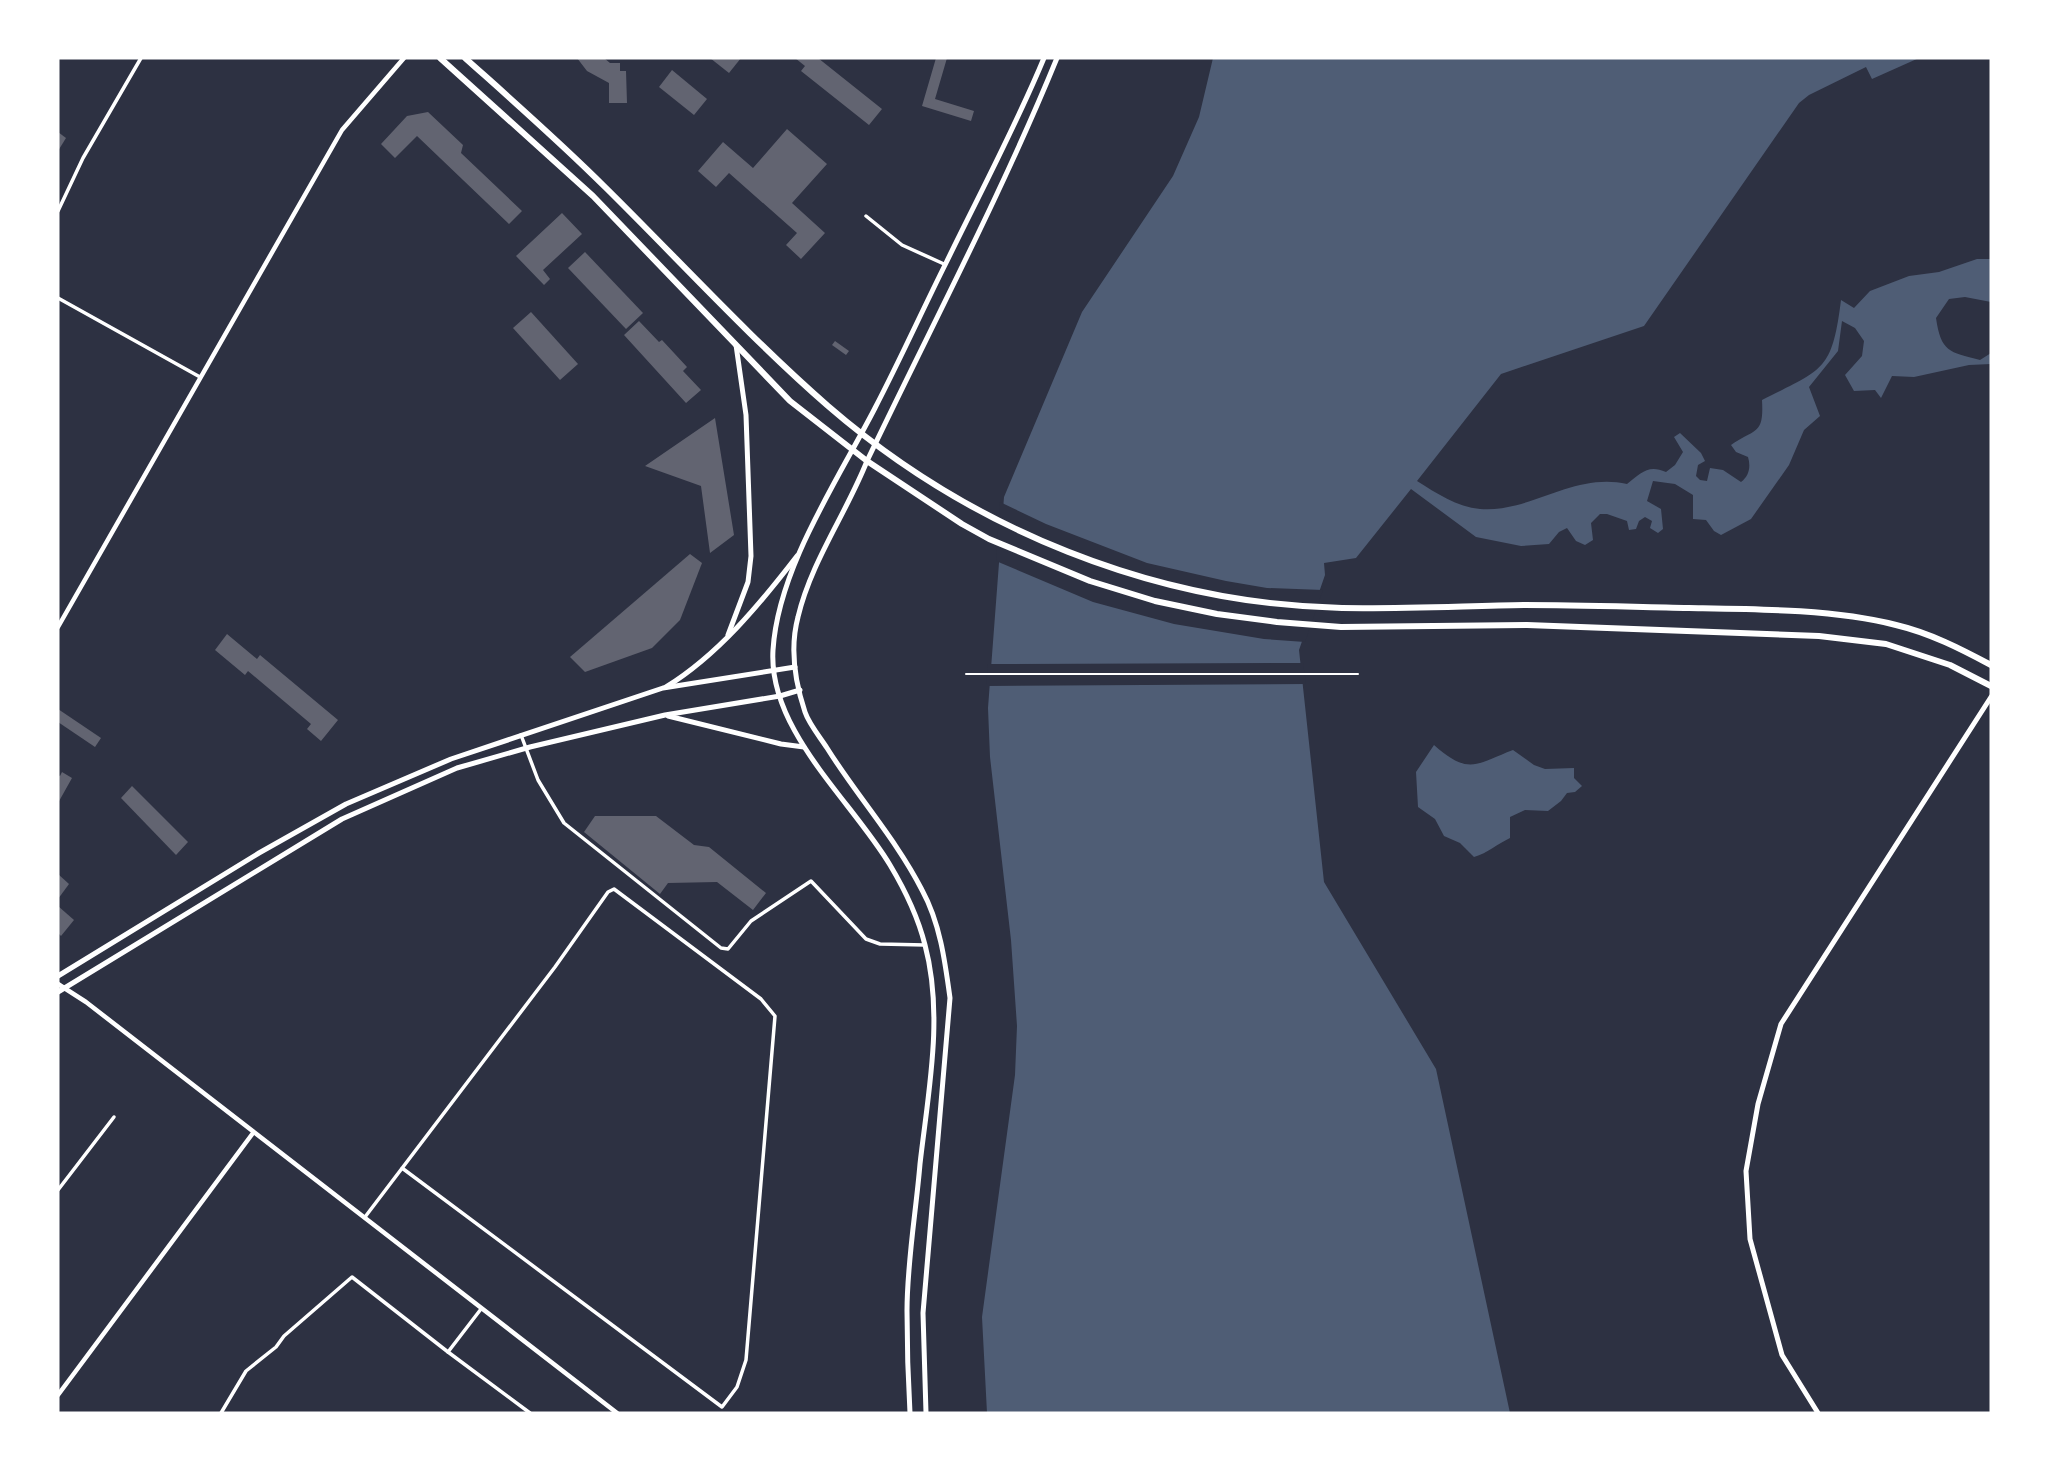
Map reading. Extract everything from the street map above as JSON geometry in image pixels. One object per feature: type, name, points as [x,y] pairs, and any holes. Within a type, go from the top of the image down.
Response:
[{"type":"main road","points":[[440,58],[585,188],[789,401],[867,461],[934,507],[989,539],[1090,581],[1217,614],[1340,627],[1527,625],[1819,636],[1886,644],[1950,665],[1991,686]]},
{"type":"main road","points":[[465,58],[571,154],[773,356],[830,408],[945,490],[1050,544],[1110,569],[1179,587],[1288,604],[1341,608],[1529,605],[1753,609],[1865,618],[1930,635],[1991,665]]},
{"type":"main road","points":[[910,1413],[907,1308],[932,1054],[932,975],[912,906],[889,863],[804,747],[780,696],[773,672],[773,651],[777,618],[785,590],[803,548],[1008,139],[1044,58]]},
{"type":"main road","points":[[926,1413],[923,1313],[950,998],[946,961],[923,891],[897,847],[835,761],[806,714],[795,667],[794,648],[797,618],[808,584],[990,208],[1057,58]]},
{"type":"main road","points":[[728,635],[748,582],[751,556],[746,415],[736,345]]},
{"type":"main road","points":[[663,688],[701,662],[728,635],[770,591],[803,548]]},
{"type":"main road","points":[[58,976],[259,853],[346,804],[451,759],[663,688],[795,667]]},
{"type":"main road","points":[[58,992],[342,819],[457,768],[526,748],[665,715],[780,696],[800,690]]},
{"type":"main road","points":[[1818,1413],[1782,1355],[1750,1239],[1746,1171],[1758,1104],[1781,1024],[1991,697]]},
{"type":"main road","points":[[665,715],[788,746],[804,747]]},
{"type":"street","points":[[58,211],[83,158],[141,58]]},
{"type":"street","points":[[58,627],[342,130],[404,58]]},
{"type":"street","points":[[866,216],[902,245],[945,264]]},
{"type":"street","points":[[58,298],[200,377]]},
{"type":"street","points":[[521,735],[538,780],[564,823],[721,948],[728,950],[751,922],[811,881],[866,939],[880,944],[925,945]]},
{"type":"street","points":[[364,1219],[402,1168],[547,978],[608,892],[614,889],[761,999],[775,1016],[746,1360],[737,1387],[722,1407],[402,1168]]},
{"type":"street","points":[[58,984],[617,1413]]},
{"type":"street","points":[[58,1190],[114,1117]]},
{"type":"street","points":[[58,1395],[253,1133]]},
{"type":"street","points":[[221,1413],[246,1371],[352,1277],[530,1413]]},
{"type":"street","points":[[448,1352],[481,1309]]},
{"type":"path","points":[[966,674],[1358,674]]},
{"type":"water","points":[[1213,58],[1919,58],[1872,79],[1866,67],[1809,95],[1799,103],[1644,326],[1501,374],[1417,481],[1447,499],[1471,508],[1499,509],[1588,483],[1627,484],[1649,469],[1666,472],[1675,465],[1683,452],[1674,437],[1680,433],[1701,453],[1705,461],[1698,465],[1696,476],[1700,480],[1707,481],[1710,468],[1723,470],[1741,482],[1749,471],[1748,457],[1736,452],[1731,445],[1760,425],[1762,400],[1811,374],[1821,365],[1833,342],[1841,300],[1854,308],[1870,291],[1909,276],[1939,272],[1977,259],[1991,259],[1991,302],[1965,297],[1949,299],[1936,318],[1941,338],[1948,349],[1980,360],[1991,353],[1991,364],[1969,365],[1914,377],[1892,376],[1881,398],[1875,390],[1854,391],[1845,375],[1862,356],[1864,341],[1855,328],[1842,321],[1838,351],[1809,387],[1820,416],[1804,430],[1789,465],[1751,519],[1721,535],[1714,531],[1706,520],[1693,519],[1693,495],[1675,484],[1653,481],[1647,501],[1661,509],[1663,529],[1658,533],[1650,528],[1652,521],[1645,517],[1639,521],[1636,529],[1629,530],[1627,521],[1600,514],[1591,523],[1593,540],[1585,545],[1576,541],[1567,528],[1559,532],[1549,544],[1521,546],[1476,537],[1411,489],[1356,558],[1324,563],[1325,575],[1299,650],[1324,882],[1436,1069],[1510,1413],[987,1413],[982,1317],[1015,1075],[1017,1026],[1011,940],[990,757],[988,708],[1004,497],[1082,312],[1173,176],[1199,117]]},
{"type":"water","points":[[1434,745],[1446,755],[1465,764],[1481,763],[1513,750],[1534,765],[1545,769],[1574,768],[1574,778],[1582,786],[1575,792],[1567,793],[1548,811],[1525,810],[1510,817],[1510,838],[1474,857],[1460,843],[1444,836],[1435,819],[1418,807],[1416,772]]},
{"type":"pier","points":[[1000,502],[1046,524],[1147,563],[1267,588],[1323,590],[1305,642],[1264,639],[1174,624],[1093,602],[996,561]]},
{"type":"pier","points":[[1303,663],[1306,684],[986,686],[988,664]]},
{"type":"building","points":[[577,58],[604,58],[610,63],[620,63],[620,71],[626,71],[627,103],[609,103],[609,83],[587,71]]},
{"type":"building","points":[[710,58],[741,58],[729,73]]},
{"type":"building","points":[[795,58],[818,58],[882,109],[869,125],[801,71],[805,66]]},
{"type":"building","points":[[936,58],[947,58],[935,99],[974,111],[971,121],[922,106]]},
{"type":"building","points":[[672,70],[707,99],[694,115],[659,87]]},
{"type":"building","points":[[428,112],[463,145],[461,153],[522,211],[509,224],[417,136],[395,158],[381,144],[407,116]]},
{"type":"building","points":[[787,129],[827,164],[792,203],[825,233],[801,259],[786,245],[797,233],[729,173],[716,187],[698,171],[723,142],[753,168]]},
{"type":"building","points":[[58,132],[66,138],[58,151]]},
{"type":"building","points":[[562,213],[582,234],[543,270],[550,279],[544,285],[516,256]]},
{"type":"building","points":[[585,252],[643,313],[626,329],[568,268]]},
{"type":"building","points":[[531,312],[578,364],[560,380],[513,328]]},
{"type":"building","points":[[639,321],[659,342],[662,340],[687,367],[683,371],[701,390],[686,403],[624,335]]},
{"type":"building","points":[[835,341],[849,351],[846,355],[832,345]]},
{"type":"building","points":[[715,418],[734,535],[710,553],[701,486],[645,466]]},
{"type":"building","points":[[690,554],[702,563],[680,620],[652,648],[585,672],[570,657]]},
{"type":"building","points":[[227,634],[257,659],[260,655],[338,720],[321,741],[307,729],[311,724],[248,671],[245,675],[215,650]]},
{"type":"building","points":[[58,709],[101,738],[95,747],[58,722]]},
{"type":"building","points":[[62,772],[72,778],[58,803],[58,775]]},
{"type":"building","points":[[132,786],[188,842],[176,855],[121,798]]},
{"type":"building","points":[[595,816],[656,816],[694,845],[709,847],[766,893],[753,910],[717,882],[668,883],[660,894],[584,832]]},
{"type":"building","points":[[58,874],[69,884],[58,899]]},
{"type":"building","points":[[58,906],[74,920],[61,936],[58,933]]}]
